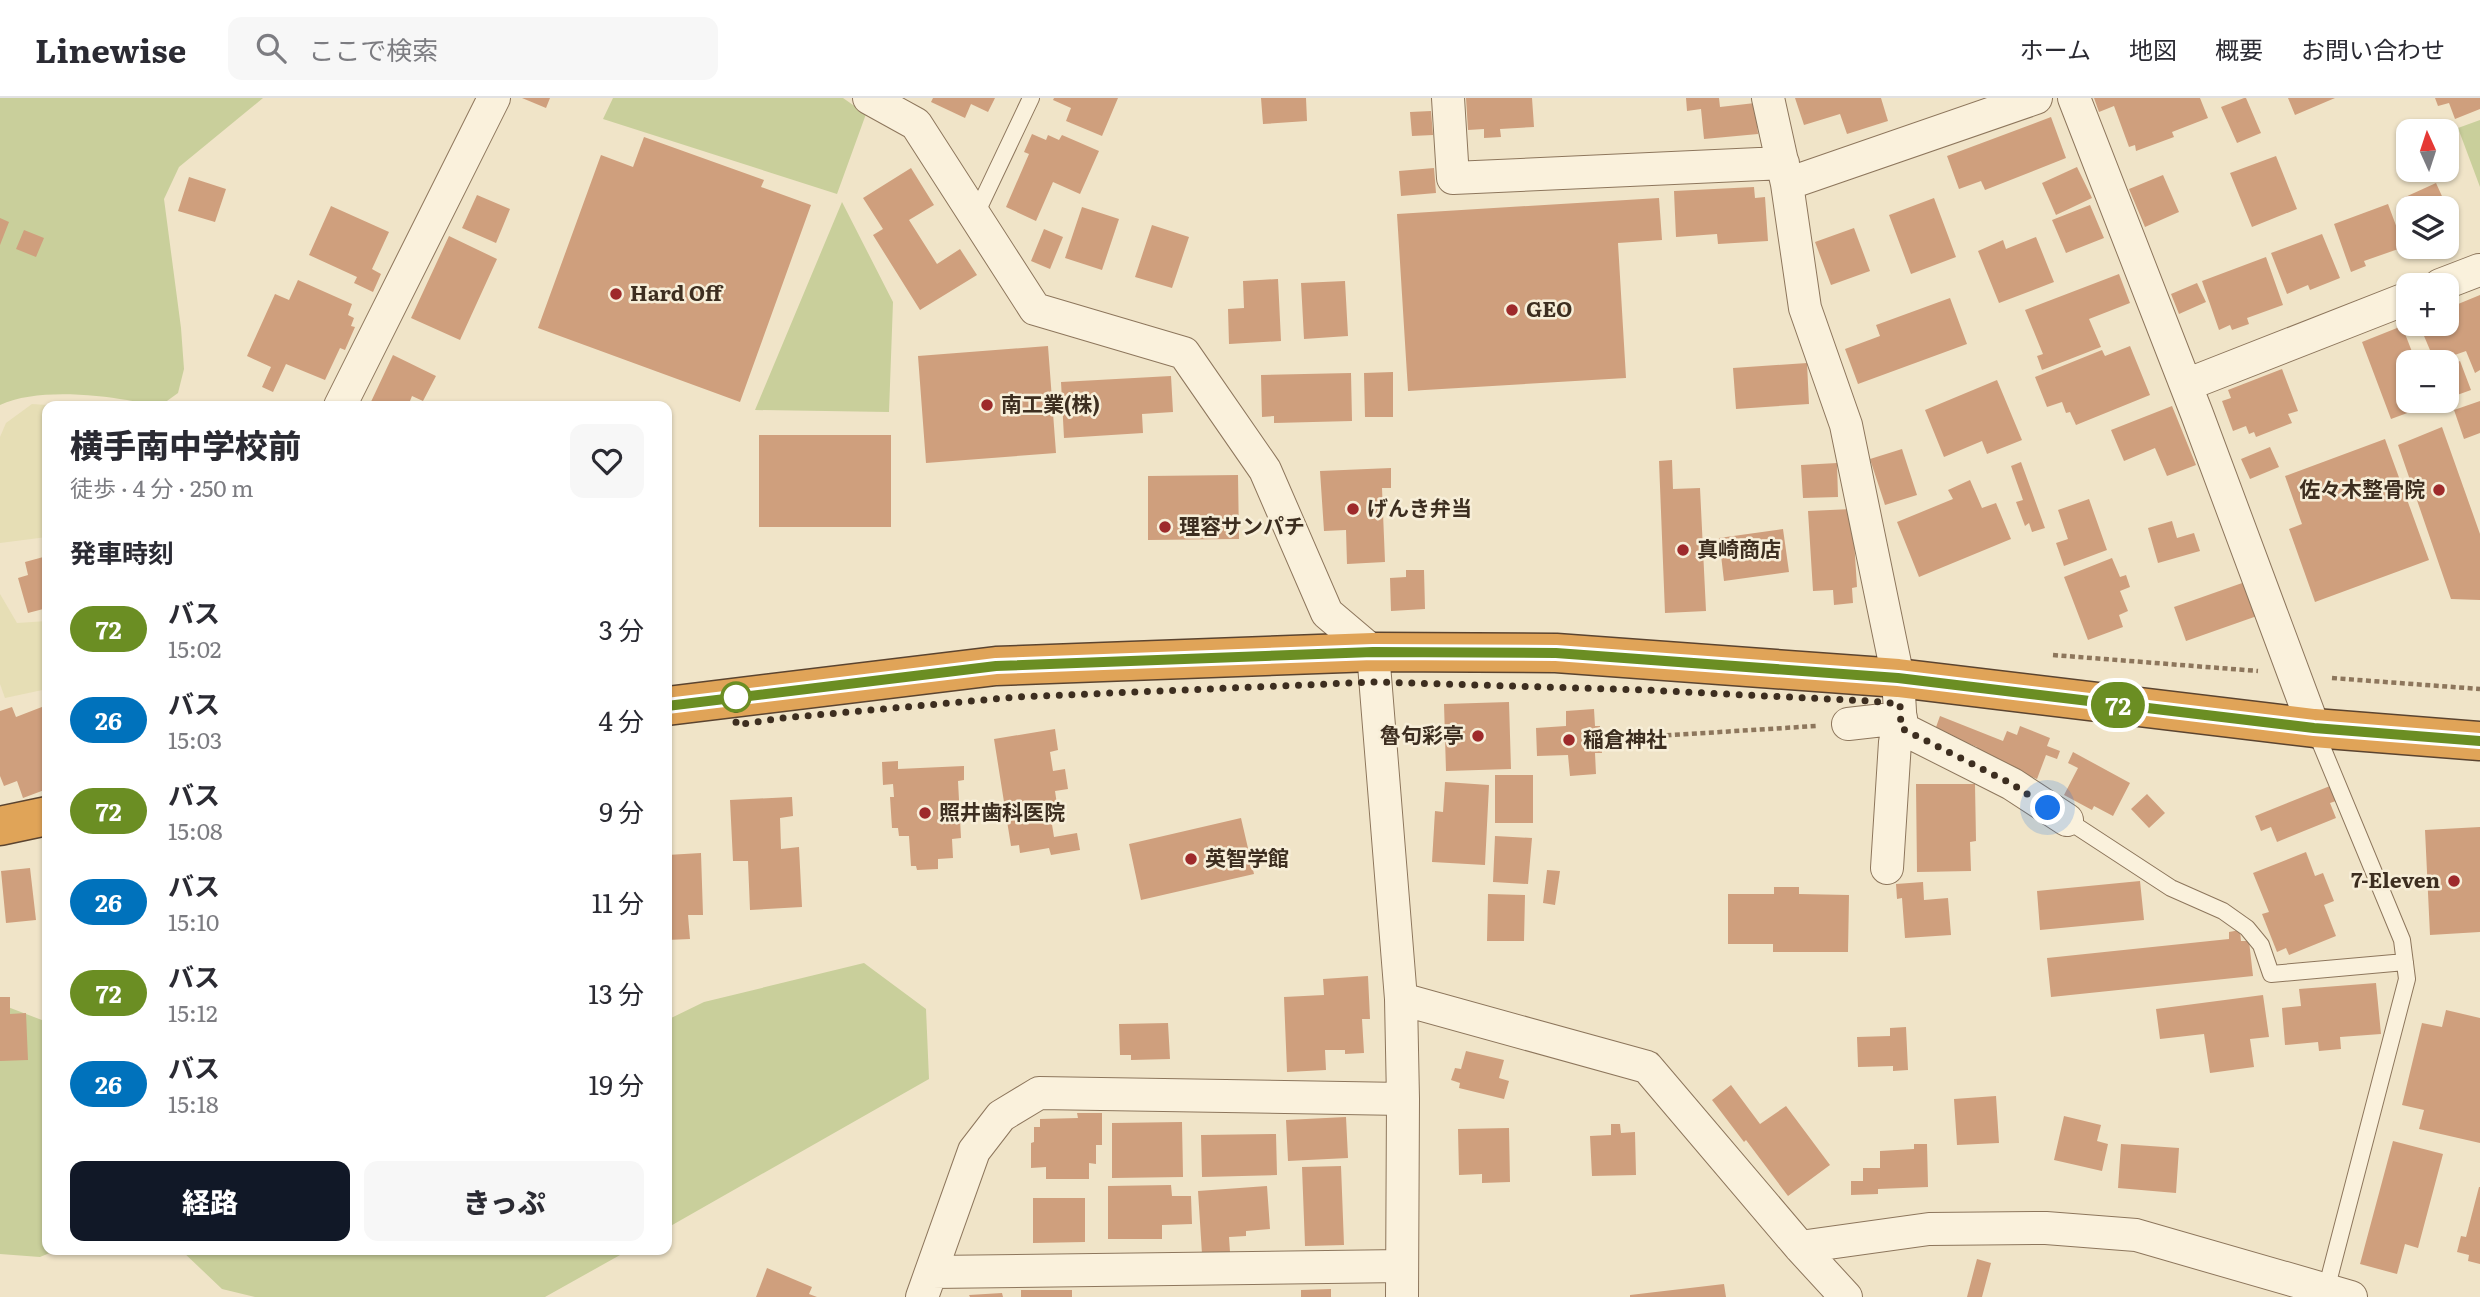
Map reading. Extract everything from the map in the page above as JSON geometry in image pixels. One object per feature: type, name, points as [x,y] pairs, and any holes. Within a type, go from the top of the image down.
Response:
[{"type":"highway","points":[[672,705],[996,666],[1373,652],[1556,653],[1898,678],[2314,728],[2480,741]]},
{"type":"highway","points":[[0,826],[42,817]]},
{"type":"street","points":[[342,401],[494,98]]},
{"type":"street","points":[[869,98],[916,124],[1035,309],[1184,353],[1265,470],[1327,613],[1373,652],[1401,999],[1404,1099],[1402,1282],[927,1284],[974,1151],[1001,1116],[1039,1093],[1404,1099]]},
{"type":"street","points":[[1448,98],[1453,178],[1785,173],[2036,98]]},
{"type":"street","points":[[1768,98],[1785,173],[1805,308],[1846,425],[1898,678],[1901,723],[1895,742],[1887,868]]},
{"type":"street","points":[[2074,98],[2186,385],[2314,728]]},
{"type":"street","points":[[2459,278],[2479,270]]},
{"type":"street","points":[[2186,385],[2396,303]]},
{"type":"street","points":[[1848,724],[1901,723],[2012,784],[2067,820]]},
{"type":"street","points":[[1401,999],[1647,1067],[1846,1297]]},
{"type":"street","points":[[1800,1247],[1929,1229],[2046,1227],[2136,1235],[2339,1293]]},
{"type":"lane","points":[[975,216],[1031,98]]},
{"type":"lane","points":[[2314,728],[2402,940],[2407,979],[2339,1293]]},
{"type":"lane","points":[[2067,820],[2171,888],[2223,911],[2247,928],[2261,945],[2271,974],[2405,962]]},
{"type":"path","points":[[1624,738],[1848,724]]},
{"type":"shaded area","points":[[32,404],[42,405],[42,538],[0,543],[0,437],[6,423]]},
{"type":"shaded area","points":[[0,594],[17,623],[42,621],[42,690],[5,698],[0,684]]},
{"type":"green space","points":[[0,98],[263,98],[179,167],[164,199],[184,369],[178,393],[167,401],[132,401],[62,394],[29,397],[0,405]]},
{"type":"green space","points":[[613,98],[843,98],[866,114],[837,194],[603,119]]},
{"type":"green space","points":[[2480,120],[2480,187],[2459,131],[2459,128]]},
{"type":"green space","points":[[842,202],[893,302],[889,412],[755,410]]},
{"type":"green space","points":[[864,963],[926,1009],[929,1079],[672,1225],[672,1018],[704,1002]]},
{"type":"green space","points":[[0,1004],[42,1020],[42,1255],[45,1255],[40,1257],[0,1254]]},
{"type":"green space","points":[[186,1255],[620,1255],[545,1297],[255,1297],[222,1289]]},
{"type":"building","points":[[522,98],[550,98],[546,108]]},
{"type":"building","points":[[933,98],[995,98],[988,112],[971,104],[965,118],[931,102]]},
{"type":"building","points":[[1118,98],[1102,136],[1066,121],[1071,108],[1053,100]]},
{"type":"building","points":[[1261,98],[1306,98],[1307,121],[1263,124]]},
{"type":"building","points":[[1466,98],[1532,98],[1534,127],[1500,129],[1501,137],[1484,138],[1484,129],[1468,130]]},
{"type":"building","points":[[1686,98],[1719,98],[1720,107],[1755,103],[1758,134],[1704,139],[1701,109],[1687,111]]},
{"type":"building","points":[[1795,98],[1881,98],[1888,121],[1847,134],[1840,114],[1804,125]]},
{"type":"building","points":[[2094,98],[2200,98],[2208,118],[2172,132],[2174,137],[2136,151],[2135,145],[2129,147],[2114,106],[2099,112]]},
{"type":"building","points":[[2244,98],[2261,133],[2237,143],[2221,107]]},
{"type":"building","points":[[2288,98],[2335,98],[2295,115]]},
{"type":"building","points":[[2435,98],[2480,98],[2480,109],[2455,119],[2449,103],[2438,106]]},
{"type":"building","points":[[1431,111],[1433,135],[1412,136],[1410,112]]},
{"type":"building","points":[[2051,117],[2066,158],[1985,190],[1981,181],[1959,189],[1947,156]]},
{"type":"building","points":[[1032,134],[1046,140],[1048,135],[1059,140],[1062,135],[1099,151],[1080,194],[1053,182],[1036,221],[1006,207],[1029,154],[1024,152]]},
{"type":"building","points":[[644,137],[764,180],[761,187],[811,205],[740,402],[538,328],[601,155],[633,167]]},
{"type":"building","points":[[2276,156],[2297,209],[2252,227],[2230,173]]},
{"type":"building","points":[[2077,167],[2092,198],[2056,215],[2042,183]]},
{"type":"building","points":[[911,168],[934,205],[909,220],[937,264],[960,249],[977,275],[920,310],[873,235],[883,229],[863,198]]},
{"type":"building","points":[[1434,168],[1436,193],[1401,196],[1399,171]]},
{"type":"building","points":[[2163,175],[2179,212],[2145,227],[2129,189]]},
{"type":"building","points":[[189,177],[226,189],[215,222],[178,211]]},
{"type":"building","points":[[2436,183],[2442,196],[2407,196]]},
{"type":"building","points":[[1754,187],[1755,198],[1765,197],[1768,241],[1718,244],[1717,234],[1676,237],[1674,191]]},
{"type":"building","points":[[477,195],[510,209],[496,243],[462,228]]},
{"type":"building","name":"GEO","points":[[1659,198],[1662,240],[1618,243],[1626,378],[1408,391],[1397,214]]},
{"type":"building","points":[[1934,198],[1956,257],[1911,274],[1889,215]]},
{"type":"building","points":[[2388,204],[2396,226],[2396,250],[2364,261],[2366,266],[2351,272],[2334,224]]},
{"type":"building","points":[[2090,205],[2104,238],[2066,253],[2052,220]]},
{"type":"building","points":[[331,206],[389,232],[372,269],[381,274],[373,292],[354,283],[357,277],[309,255]]},
{"type":"building","points":[[1082,207],[1119,219],[1102,270],[1065,258]]},
{"type":"building","points":[[0,218],[9,222],[0,245]]},
{"type":"building","points":[[1152,225],[1189,237],[1172,288],[1135,277]]},
{"type":"building","points":[[1854,228],[1870,271],[1831,285],[1815,242]]},
{"type":"building","points":[[1044,229],[1063,237],[1050,269],[1031,261]]},
{"type":"building","points":[[24,230],[44,238],[36,257],[16,249]]},
{"type":"building","points":[[2322,234],[2340,278],[2310,290],[2308,285],[2287,294],[2271,253]]},
{"type":"building","points":[[449,236],[497,259],[460,340],[411,318]]},
{"type":"building","points":[[2036,237],[2054,282],[1999,303],[1978,251],[2003,240],[2006,249]]},
{"type":"building","points":[[2266,257],[2283,305],[2247,318],[2249,324],[2232,330],[2230,325],[2219,330],[2202,281]]},
{"type":"building","points":[[2119,274],[2130,303],[2089,319],[2101,347],[2042,370],[2037,356],[2043,354],[2025,310]]},
{"type":"building","points":[[1278,279],[1281,341],[1229,344],[1228,309],[1244,308],[1243,281]]},
{"type":"building","points":[[298,280],[352,304],[348,315],[354,318],[351,326],[355,327],[345,350],[340,348],[325,380],[286,364],[273,392],[262,387],[271,367],[247,356],[275,294],[289,300]]},
{"type":"building","points":[[1345,281],[1348,336],[1304,339],[1301,283]]},
{"type":"building","points":[[2197,283],[2206,302],[2179,314],[2171,294]]},
{"type":"building","points":[[2480,295],[2480,370],[2475,373],[2466,351],[2459,353],[2459,350],[2430,350],[2424,336],[2459,336],[2459,304]]},
{"type":"building","points":[[1950,298],[1967,344],[1858,384],[1845,349],[1880,336],[1876,325]]},
{"type":"building","points":[[2396,328],[2396,336],[2406,336],[2411,350],[2396,350],[2396,413],[2407,413],[2391,419],[2362,342]]},
{"type":"building","name":"南工業(株)","points":[[1048,346],[1056,453],[926,463],[918,356]]},
{"type":"building","points":[[2130,346],[2150,395],[2076,425],[2070,412],[2066,413],[2062,402],[2047,407],[2035,377],[2102,350],[2105,356]]},
{"type":"building","points":[[393,355],[436,376],[423,401],[412,396],[410,401],[371,401]]},
{"type":"building","points":[[2459,361],[2471,390],[2459,394]]},
{"type":"building","points":[[1807,363],[1809,404],[1736,409],[1733,368]]},
{"type":"building","points":[[2282,369],[2298,411],[2288,414],[2292,423],[2256,437],[2254,432],[2249,434],[2246,426],[2233,431],[2222,401],[2231,398],[2228,390]]},
{"type":"building","points":[[1393,372],[1393,417],[1365,417],[1364,373]]},
{"type":"building","points":[[1351,373],[1352,421],[1274,423],[1274,416],[1262,417],[1261,375]]},
{"type":"building","points":[[1171,376],[1173,412],[1142,414],[1143,433],[1064,438],[1061,382]]},
{"type":"building","points":[[1997,380],[2022,440],[1987,454],[1982,441],[1944,457],[1925,410]]},
{"type":"building","points":[[2480,401],[2480,433],[2464,439],[2455,413],[2459,413],[2459,408]]},
{"type":"building","points":[[2172,406],[2196,465],[2167,476],[2155,448],[2124,461],[2111,430]]},
{"type":"building","name":"佐々木整骨院","points":[[2442,427],[2480,534],[2480,600],[2451,599],[2398,445]]},
{"type":"building","points":[[759,435],[891,435],[891,527],[759,527]]},
{"type":"building","points":[[2385,439],[2429,560],[2315,602],[2289,529],[2302,524],[2285,476]]},
{"type":"building","points":[[2270,447],[2279,467],[2250,479],[2241,459]]},
{"type":"building","points":[[1902,449],[1917,495],[1885,505],[1870,459]]},
{"type":"building","name":"真崎商店","points":[[1672,460],[1673,489],[1700,488],[1706,611],[1665,613],[1659,461]]},
{"type":"building","points":[[2021,462],[2045,528],[2032,532],[2029,523],[2025,526],[2016,502],[2023,500],[2011,466]]},
{"type":"building","points":[[1837,463],[1838,497],[1803,498],[1801,465]]},
{"type":"building","name":"げんき弁当","points":[[1391,468],[1391,488],[1382,488],[1385,562],[1347,564],[1346,530],[1324,531],[1320,471]]},
{"type":"building","points":[[1238,475],[1239,539],[1148,540],[1148,476]]},
{"type":"building","points":[[1970,480],[1982,508],[1996,503],[2011,539],[1919,577],[1897,522],[1953,499],[1948,490]]},
{"type":"building","points":[[2089,499],[2107,550],[2064,566],[2056,543],[2068,539],[2058,510]]},
{"type":"building","points":[[1852,509],[1857,587],[1852,588],[1853,603],[1834,605],[1833,590],[1813,591],[1808,511]]},
{"type":"building","points":[[2172,521],[2177,538],[2194,533],[2200,551],[2158,563],[2148,528]]},
{"type":"building","points":[[1783,529],[1789,572],[1724,581],[1719,538]]},
{"type":"building","points":[[42,557],[42,609],[28,613],[18,578],[28,575],[25,562]]},
{"type":"building","points":[[2112,558],[2120,577],[2126,575],[2130,587],[2120,591],[2128,611],[2119,615],[2123,627],[2088,640],[2064,577]]},
{"type":"building","points":[[1406,570],[1424,570],[1425,609],[1391,611],[1390,578],[1406,577]]},
{"type":"building","points":[[2245,582],[2257,616],[2186,641],[2174,607]]},
{"type":"building","name":"魯句彩亭","points":[[1509,702],[1511,769],[1446,771],[1444,704]]},
{"type":"building","points":[[12,707],[16,717],[42,707],[42,791],[23,798],[17,781],[4,786],[0,776],[0,711]]},
{"type":"building","name":"稲倉神社","points":[[1594,709],[1595,726],[1600,726],[1602,753],[1595,753],[1596,774],[1570,776],[1568,755],[1537,756],[1536,728],[1566,726],[1566,711]]},
{"type":"building","points":[[1940,716],[2003,741],[2007,731],[2017,735],[2020,726],[2050,738],[2047,746],[2060,751],[2057,759],[2046,755],[2037,779],[1994,762],[1975,750],[1977,747],[1935,730]]},
{"type":"building","points":[[1055,729],[1058,750],[1050,752],[1053,771],[1065,769],[1068,789],[1055,791],[1058,811],[1050,812],[1054,837],[1077,833],[1080,850],[1051,855],[1049,848],[1020,853],[1019,845],[1011,846],[994,739]]},
{"type":"building","points":[[2073,752],[2130,783],[2113,816],[2094,806],[2092,810],[2064,795],[2078,768],[2068,763]]},
{"type":"building","name":"照井歯科医院","points":[[898,761],[898,769],[964,766],[964,780],[958,781],[961,838],[952,839],[953,858],[938,859],[938,869],[917,870],[916,866],[911,866],[909,836],[899,836],[898,828],[892,828],[890,797],[894,797],[893,784],[883,785],[882,762]]},
{"type":"building","points":[[1495,775],[1533,775],[1533,823],[1495,823]]},
{"type":"building","points":[[1445,782],[1489,785],[1485,865],[1432,862],[1435,811],[1443,812]]},
{"type":"building","points":[[1916,784],[1975,784],[1976,841],[1970,842],[1971,871],[1917,872]]},
{"type":"building","points":[[2330,786],[2336,801],[2330,803],[2336,818],[2277,842],[2271,827],[2261,831],[2255,816]]},
{"type":"building","points":[[2147,794],[2165,813],[2149,828],[2131,809]]},
{"type":"building","points":[[792,797],[793,816],[780,818],[781,849],[799,847],[802,907],[750,910],[748,861],[733,861],[730,800]]},
{"type":"building","name":"英智学館","points":[[1241,818],[1254,874],[1141,900],[1129,844]]},
{"type":"building","name":"7-Eleven","points":[[2480,827],[2480,932],[2430,935],[2425,830]]},
{"type":"building","points":[[1495,836],[1532,838],[1528,884],[1493,882]]},
{"type":"building","points":[[2306,852],[2315,876],[2323,873],[2334,901],[2324,905],[2336,936],[2289,955],[2286,948],[2277,952],[2262,914],[2269,912],[2253,873]]},
{"type":"building","points":[[701,853],[703,915],[688,915],[690,939],[672,940],[672,855]]},
{"type":"building","points":[[30,868],[36,920],[6,923],[1,871]]},
{"type":"building","points":[[1547,870],[1560,871],[1555,905],[1543,903]]},
{"type":"building","points":[[2140,881],[2144,920],[2040,930],[2037,891]]},
{"type":"building","points":[[1923,882],[1924,900],[1948,898],[1951,935],[1905,938],[1902,898],[1897,899],[1896,884]]},
{"type":"building","points":[[1774,887],[1799,887],[1799,894],[1849,895],[1848,952],[1773,952],[1773,944],[1728,944],[1728,894],[1774,894]]},
{"type":"building","points":[[1488,894],[1525,895],[1524,941],[1487,941]]},
{"type":"building","points":[[2240,930],[2241,941],[2249,941],[2253,976],[2051,997],[2047,958],[2229,939],[2229,932]]},
{"type":"building","points":[[1368,976],[1370,1019],[1362,1019],[1364,1053],[1345,1054],[1345,1050],[1325,1050],[1326,1070],[1287,1072],[1284,997],[1324,995],[1323,979]]},
{"type":"building","points":[[2376,983],[2381,1034],[2340,1037],[2341,1049],[2319,1051],[2318,1042],[2285,1045],[2282,1008],[2301,1006],[2299,989]]},
{"type":"building","points":[[2263,995],[2269,1037],[2250,1039],[2254,1067],[2210,1073],[2204,1034],[2160,1039],[2156,1009]]},
{"type":"building","points":[[0,997],[10,997],[10,1014],[26,1013],[28,1060],[0,1061]]},
{"type":"building","points":[[2446,1010],[2480,1018],[2480,1143],[2419,1129],[2424,1110],[2402,1105],[2422,1023],[2442,1027]]},
{"type":"building","points":[[1168,1023],[1170,1059],[1131,1060],[1131,1055],[1120,1055],[1119,1024]]},
{"type":"building","points":[[1906,1027],[1908,1070],[1893,1071],[1893,1066],[1858,1067],[1857,1037],[1890,1036],[1890,1028]]},
{"type":"building","points":[[1466,1051],[1504,1060],[1499,1078],[1509,1081],[1504,1099],[1459,1088],[1460,1083],[1451,1080],[1455,1068],[1461,1069]]},
{"type":"building","points":[[1731,1085],[1760,1124],[1786,1106],[1830,1165],[1788,1196],[1712,1100]]},
{"type":"building","points":[[1996,1096],[1999,1143],[1957,1145],[1954,1099]]},
{"type":"building","points":[[1077,1113],[1102,1113],[1102,1145],[1096,1145],[1096,1164],[1089,1163],[1089,1179],[1046,1179],[1046,1167],[1031,1168],[1034,1127],[1040,1127],[1040,1119],[1078,1118]]},
{"type":"building","points":[[2064,1116],[2101,1125],[2097,1141],[2108,1144],[2102,1171],[2054,1160]]},
{"type":"building","points":[[1346,1117],[1348,1158],[1288,1161],[1286,1120]]},
{"type":"building","points":[[1182,1122],[1183,1177],[1112,1178],[1112,1123]]},
{"type":"building","points":[[1611,1124],[1620,1124],[1621,1133],[1635,1132],[1636,1175],[1592,1176],[1590,1136],[1611,1135]]},
{"type":"building","points":[[1509,1128],[1510,1182],[1482,1183],[1482,1174],[1459,1175],[1458,1129]]},
{"type":"building","points":[[1276,1134],[1277,1175],[1202,1177],[1201,1135]]},
{"type":"building","points":[[2393,1141],[2443,1154],[2418,1248],[2405,1244],[2397,1274],[2360,1264]]},
{"type":"building","points":[[1914,1144],[1927,1144],[1928,1187],[1878,1189],[1878,1194],[1851,1195],[1851,1181],[1863,1181],[1863,1168],[1880,1168],[1880,1151],[1914,1149]]},
{"type":"building","points":[[2121,1144],[2179,1148],[2176,1193],[2118,1188]]},
{"type":"building","points":[[1341,1166],[1344,1245],[1305,1246],[1302,1167]]},
{"type":"building","points":[[1171,1185],[1172,1196],[1191,1196],[1192,1224],[1162,1225],[1162,1239],[1108,1239],[1108,1186]]},
{"type":"building","points":[[1267,1186],[1270,1229],[1246,1231],[1246,1236],[1229,1237],[1230,1252],[1202,1254],[1198,1191]]},
{"type":"building","points":[[2479,1187],[2480,1264],[2468,1261],[2469,1255],[2457,1252],[2461,1236],[2466,1237]]},
{"type":"building","points":[[1033,1198],[1085,1198],[1085,1242],[1033,1243]]},
{"type":"building","points":[[1977,1259],[1991,1263],[1982,1297],[1967,1297]]},
{"type":"building","points":[[767,1268],[812,1287],[809,1294],[817,1297],[756,1297]]},
{"type":"building","points":[[1724,1284],[1726,1297],[1630,1297],[1630,1295]]},
{"type":"building","points":[[1331,1289],[1331,1297],[1301,1297],[1301,1290]]},
{"type":"building","points":[[1021,1290],[1072,1290],[1072,1297],[1021,1297]]},
{"type":"building","points":[[1002,1293],[1003,1297],[969,1295]]},
{"type":"bus line","name":"72","points":[[672,705],[996,666],[1373,652],[1556,653],[1898,678],[2314,728],[2480,741]]},
{"type":"place","name":"Hard Off","points":[[616,294]]},
{"type":"place","name":"GEO","points":[[1512,310]]},
{"type":"place","name":"南工業(株)","points":[[987,405]]},
{"type":"place","name":"佐々木整骨院","points":[[2439,490]]},
{"type":"place","name":"げんき弁当","points":[[1353,509]]},
{"type":"place","name":"理容サンパチ","points":[[1165,527]]},
{"type":"place","name":"真崎商店","points":[[1683,550]]},
{"type":"place","name":"魯句彩亭","points":[[1478,736]]},
{"type":"place","name":"稲倉神社","points":[[1569,740]]},
{"type":"place","name":"照井歯科医院","points":[[925,813]]},
{"type":"place","name":"英智学館","points":[[1191,859]]},
{"type":"place","name":"7-Eleven","points":[[2454,881]]},
{"type":"route","points":[[736,697],[736,725],[782,718],[1017,697],[1375,682],[1644,690],[1869,701],[1900,704],[1901,728],[2012,784],[2048,808]]}]
